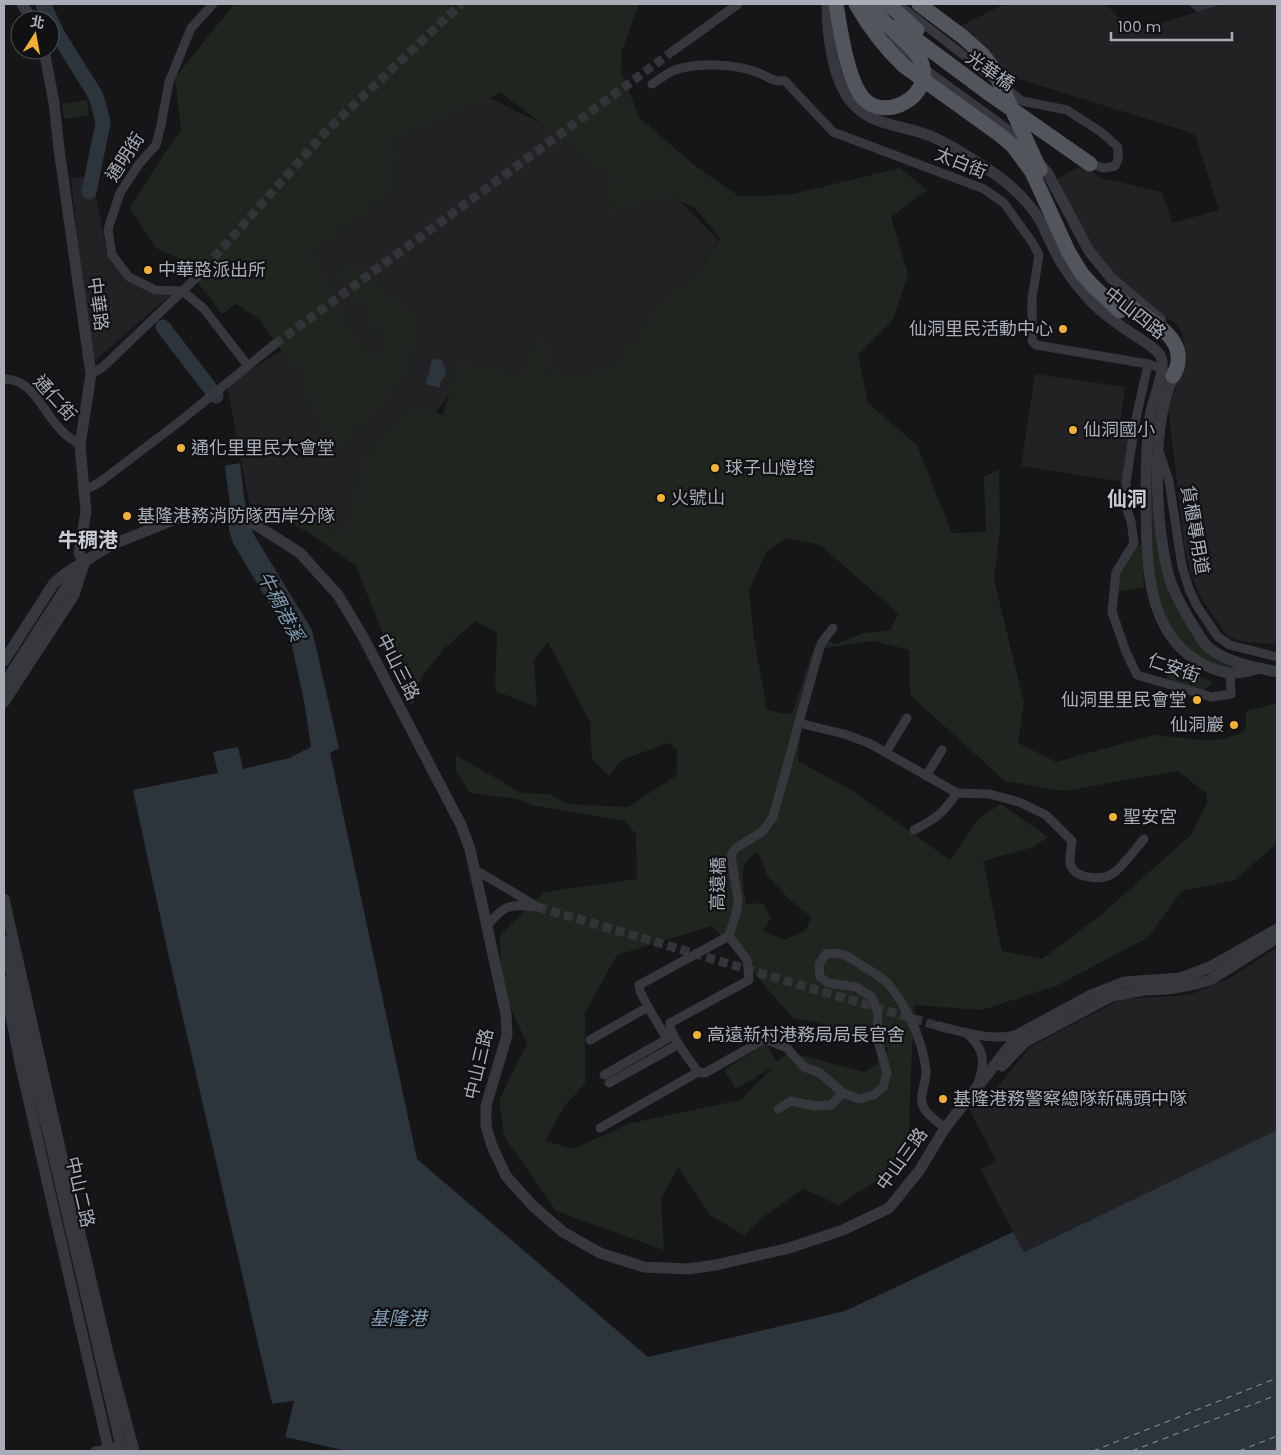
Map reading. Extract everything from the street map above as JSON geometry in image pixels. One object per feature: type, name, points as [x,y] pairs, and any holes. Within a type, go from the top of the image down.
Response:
[{"type":"main road","points":[[836,4],[840,30],[853,80],[860,93],[866,101],[877,106],[896,106],[908,101],[917,93],[924,78],[923,67],[917,55],[882,19],[872,4]]},
{"type":"main road","points":[[856,4],[881,43],[904,66],[1000,135],[1012,146],[1032,172],[1065,245],[1082,274],[1106,299],[1153,329],[1170,336],[1177,348],[1179,361],[1168,372]]},
{"type":"main road","name":"光華橋","points":[[872,4],[909,36],[1096,163]]},
{"type":"main road","name":"光華橋","points":[[888,4],[930,42],[1096,163]]},
{"type":"main road","points":[[919,4],[963,37],[982,54],[993,68],[1076,248],[1089,268],[1113,293],[1153,329]]},
{"type":"street","name":"通明街","points":[[183,291],[154,290],[129,277],[112,255],[108,228],[120,193],[139,164],[156,145],[162,125],[168,82],[191,28],[213,4]]},
{"type":"street","points":[[672,51],[738,4]]},
{"type":"street","name":"中山四路","points":[[827,4],[828,33],[836,70],[843,89],[853,104],[879,121],[936,138],[989,170],[1013,188],[1041,222],[1053,249],[1070,276],[1086,296],[1110,318],[1160,354],[1168,372],[1152,403],[1146,456],[1146,543],[1148,569],[1162,621],[1171,639],[1186,654],[1204,665],[1230,673],[1261,668]]},
{"type":"street","points":[[856,4],[901,53],[1010,132],[1047,172],[1089,251],[1111,278],[1177,336],[1181,345],[1182,359],[1179,368],[1168,372],[1156,464],[1164,551],[1171,582],[1182,608],[1208,648],[1227,659],[1277,672]]},
{"type":"street","points":[[898,4],[1022,101],[1067,110],[1101,132],[1118,147],[1118,159],[1115,166],[1096,163]]},
{"type":"street","name":"中華路","points":[[46,60],[54,103],[58,148],[91,374],[80,445],[86,512],[79,553],[84,563]]},
{"type":"street","name":"太白街","points":[[652,84],[673,71],[682,68],[723,64],[757,72],[774,82],[785,81],[833,132],[984,189],[1004,202],[1039,255],[1032,298],[1032,341],[1036,345],[1148,364],[1168,372]]},
{"type":"street","points":[[91,374],[103,367],[196,278]]},
{"type":"street","points":[[183,291],[204,309],[248,366]]},
{"type":"street","points":[[84,491],[100,482],[275,344]]},
{"type":"street","name":"仁安街","points":[[1148,364],[1133,431],[1126,483],[1127,510],[1131,521],[1134,543],[1116,572],[1112,612],[1126,652],[1137,675],[1212,697],[1232,694],[1230,673]]},
{"type":"street","name":"通仁街","points":[[4,380],[13,379],[23,384],[46,410],[60,430],[80,445]]},
{"type":"street","name":"貨櫃專用道","points":[[1158,449],[1169,481],[1182,566],[1189,589],[1197,606],[1218,637],[1230,645],[1277,657]]},
{"type":"street","name":"中山三路","points":[[84,563],[111,545],[186,515],[204,512],[225,513],[252,523],[300,553],[338,595],[362,635],[461,825],[470,849],[506,1014],[507,1035],[486,1106],[486,1126],[492,1146],[506,1176],[533,1206],[563,1232],[600,1253],[644,1266],[688,1269],[716,1265],[789,1248],[843,1230],[889,1208],[918,1171],[945,1128],[1018,1034],[1091,995],[1124,982],[1181,978],[1210,967],[1277,929]]},
{"type":"street","points":[[4,661],[54,583],[66,573],[84,563]]},
{"type":"street","points":[[4,684],[64,589],[84,563]]},
{"type":"street","points":[[4,702],[74,595],[84,563]]},
{"type":"street","points":[[833,628],[822,642],[819,650],[799,723],[844,734],[869,743],[957,793],[989,794],[1020,802],[1046,815],[1072,840],[1072,868],[1078,874],[1094,878],[1106,877],[1114,873],[1144,839]]},
{"type":"street","points":[[886,752],[907,718]]},
{"type":"street","name":"高遠橋","points":[[729,936],[738,900],[731,855],[736,848],[763,831],[773,817],[799,723]]},
{"type":"street","points":[[926,776],[942,750]]},
{"type":"street","points":[[914,830],[936,818],[946,809],[957,793]]},
{"type":"street","points":[[474,869],[538,907],[515,904],[499,911],[487,926]]},
{"type":"street","name":"中山二路","points":[[4,899],[20,1067],[121,1449]]},
{"type":"street","points":[[604,1075],[667,1039],[648,1007],[639,985],[729,936],[747,960],[749,980],[670,1023],[669,1027],[698,1072]]},
{"type":"street","name":"中山三路","points":[[975,1090],[997,1072],[1025,1042],[1112,996],[1144,990],[1191,986],[1210,980],[1277,938]]},
{"type":"street","name":"中山二路","points":[[4,940],[11,979]]},
{"type":"street","points":[[600,1128],[698,1072],[705,1073],[765,1038],[788,1048],[804,1067],[820,1073],[843,1093],[860,1099],[874,1095],[883,1087],[887,1073],[877,1037],[878,1014],[872,997],[856,987],[828,983],[820,977],[819,964],[826,954],[836,952],[846,955],[888,984],[902,1003],[920,1043],[924,1060],[926,1072],[922,1088],[922,1101],[925,1110],[945,1128]]},
{"type":"street","points":[[11,979],[60,1148],[110,1361],[121,1449],[95,1451]]},
{"type":"street","points":[[590,1040],[648,1007]]},
{"type":"street","points":[[938,1026],[965,1033],[1002,1037],[1018,1034]]},
{"type":"street","points":[[965,1033],[979,1046],[982,1055],[980,1077],[975,1090]]},
{"type":"street","points":[[609,1083],[679,1044]]},
{"type":"street","points":[[778,1109],[791,1101],[815,1106],[831,1105],[843,1093]]},
{"type":"shaded area","points":[[234,4],[639,4],[622,50],[621,71],[639,117],[694,165],[739,196],[789,195],[900,168],[927,190],[891,217],[908,274],[893,320],[858,355],[868,403],[917,445],[952,533],[986,532],[984,477],[999,469],[1000,530],[994,579],[1024,703],[1018,743],[1056,762],[1154,735],[1203,740],[1224,739],[1242,733],[1246,727],[1246,711],[1277,703],[1277,843],[1235,880],[1182,891],[1147,938],[1056,986],[982,1010],[915,1005],[908,1160],[839,1205],[803,1189],[762,1218],[744,1235],[710,1215],[678,1167],[661,1199],[664,1250],[556,1211],[504,1136],[499,1100],[527,1044],[501,986],[500,935],[544,892],[637,879],[636,834],[625,821],[532,805],[517,799],[470,793],[456,771],[456,755],[521,793],[549,794],[568,804],[628,807],[677,775],[677,749],[668,743],[622,760],[609,776],[592,759],[590,722],[548,642],[534,660],[537,707],[495,691],[497,633],[475,621],[442,651],[421,678],[412,706],[356,566],[298,525],[301,509],[340,534],[353,515],[363,459],[409,407],[443,415],[459,362],[523,377],[536,344],[542,337],[550,349],[549,371],[573,377],[609,371],[664,301],[700,270],[720,238],[695,208],[663,194],[607,213],[613,177],[501,93],[459,109],[395,139],[393,191],[312,252],[352,335],[383,359],[387,347],[340,276],[345,259],[416,316],[407,375],[339,451],[316,416],[302,378],[259,319],[236,304],[222,314],[180,259],[156,248],[130,208],[181,130],[175,78]],"holes":[[[787,538],[820,545],[898,613],[891,630],[864,633],[836,644],[820,638],[811,656],[793,712],[786,714],[767,710],[754,638],[749,590],[767,551]],[[874,641],[909,650],[910,695],[1005,781],[1064,791],[1178,771],[1206,793],[1207,803],[1191,835],[1103,913],[1042,959],[1002,951],[983,861],[1033,847],[1048,837],[1001,804],[978,819],[950,860],[853,791],[798,761],[800,731],[825,648]],[[758,852],[768,877],[790,900],[811,917],[806,930],[785,940],[763,931],[771,918],[763,903],[746,904],[743,875],[746,862]],[[712,926],[793,1018],[819,1023],[889,1048],[882,1061],[864,1072],[788,1052],[777,1062],[766,1044],[724,1070],[736,1089],[773,1067],[741,1100],[631,1123],[573,1149],[545,1141],[565,1105],[585,1084],[585,1013],[617,955]]]},
{"type":"shaded area","points":[[1004,4],[1105,4],[1134,31],[1224,4],[1277,4],[1277,644],[1244,642],[1230,637],[1222,629],[1201,598],[1190,571],[1185,550],[1169,415],[1169,406],[1182,372],[1185,358],[1183,335],[1178,326],[1124,285],[1102,261],[1085,236],[1057,179],[1082,165],[1101,178],[1162,192],[1172,223],[1219,210],[1195,134],[984,68],[959,27]]},
{"type":"shaded area","points":[[463,85],[660,181],[718,240],[625,390],[465,374],[334,545],[249,503],[227,385],[276,354],[315,335],[274,239]]},
{"type":"shaded area","points":[[87,100],[89,115],[64,119],[62,104]]},
{"type":"shaded area","points":[[92,176],[108,258],[126,280],[155,295],[173,293],[91,364],[71,178]]},
{"type":"shaded area","name":"仙洞國小","points":[[1035,374],[1125,387],[1118,437],[1130,439],[1124,482],[1021,466]]},
{"type":"shaded area","points":[[1151,492],[1164,576],[1197,641],[1240,668],[1220,667],[1190,652],[1168,626],[1153,576]]},
{"type":"shaded area","points":[[1135,545],[1141,545],[1144,588],[1115,592],[1118,572]]},
{"type":"shaded area","points":[[1181,661],[1198,675],[1213,682],[1204,691],[1173,682],[1166,678]]},
{"type":"shaded area","points":[[1277,947],[1277,1130],[1023,1252],[981,1169],[996,1161],[969,1109],[988,1099],[1030,1047],[1121,999],[1189,995],[1232,977]]},
{"type":"water","points":[[1188,4],[1224,4],[1197,12]]},
{"type":"water","points":[[432,359],[442,360],[446,374],[440,383],[441,388],[426,384]]},
{"type":"water","name":"基隆港","points":[[240,463],[244,498],[253,533],[312,630],[339,748],[330,753],[417,1159],[648,1357],[845,1311],[1013,1232],[1024,1252],[1277,1130],[1277,1451],[346,1451],[285,1437],[294,1401],[272,1404],[169,957],[133,790],[218,773],[213,752],[238,747],[243,769],[289,758],[311,747],[305,706],[291,641],[233,543],[229,530],[228,514],[230,505],[225,466]]},
{"type":"pier","points":[[203,1119],[272,1404],[294,1401],[285,1437],[346,1451],[335,1451],[283,1438],[291,1404],[272,1407],[269,1405]]},
{"type":"waterway","name":"牛稠港溪","points":[[43,4],[58,35],[96,96],[100,110],[103,123],[89,192]]},
{"type":"waterway","name":"牛稠港溪","points":[[163,327],[216,396]]},
{"type":"ferry route","points":[[1093,1451],[1277,1378]]},
{"type":"ferry route","points":[[1132,1451],[1277,1395]]},
{"type":"ferry route","points":[[1239,1451],[1277,1436]]},
{"type":"tunnel","points":[[196,278],[327,130],[461,4]]},
{"type":"tunnel","points":[[275,344],[673,51]]},
{"type":"tunnel","points":[[538,907],[938,1026]]},
{"type":"place","name":"中華路派出所","points":[[148,270]]},
{"type":"place","name":"仙洞里民活動中心","points":[[1063,329]]},
{"type":"place","name":"仙洞國小","points":[[1073,430]]},
{"type":"place","name":"通化里里民大會堂","points":[[181,448]]},
{"type":"place","name":"球子山燈塔","points":[[715,468]]},
{"type":"place","name":"火號山","points":[[661,498]]},
{"type":"place","name":"基隆港務消防隊西岸分隊","points":[[127,516]]},
{"type":"place","name":"仙洞里里民會堂","points":[[1197,700]]},
{"type":"place","name":"仙洞巖","points":[[1234,725]]},
{"type":"place","name":"聖安宮","points":[[1113,817]]},
{"type":"place","name":"高遠新村港務局局長官舍","points":[[697,1035]]},
{"type":"place","name":"基隆港務警察總隊新碼頭中隊","points":[[943,1099]]},
{"type":"district","name":"仙洞","points":[[1127,499]]},
{"type":"district","name":"牛稠港","points":[[88,540]]}]
